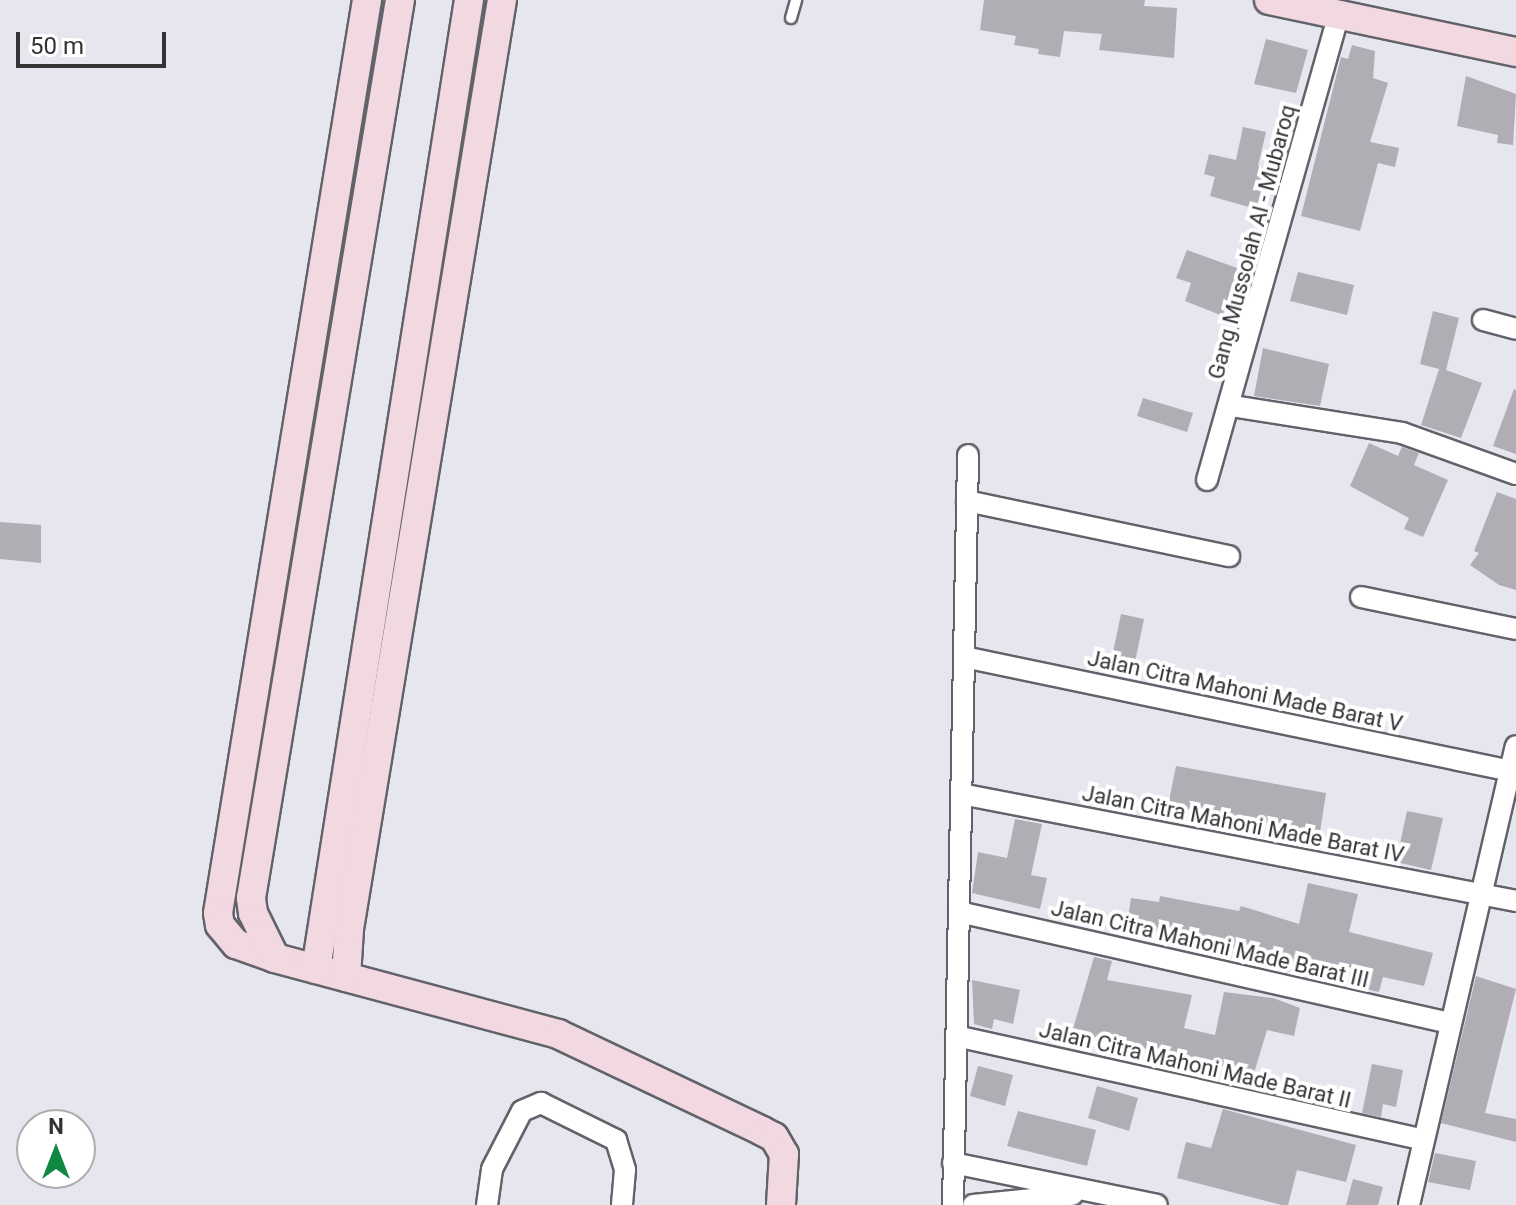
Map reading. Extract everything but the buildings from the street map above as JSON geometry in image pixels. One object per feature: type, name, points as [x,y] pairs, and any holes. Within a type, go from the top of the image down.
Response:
[{"type":"main road","points":[[367,0],[218,913],[236,944],[275,958],[558,1034],[774,1137],[784,1154],[781,1205]]},
{"type":"main road","points":[[275,958],[251,898],[400,0]]},
{"type":"main road","points":[[316,969],[469,0]]},
{"type":"main road","points":[[346,977],[349,929],[502,0]]},
{"type":"main road","points":[[1269,0],[1516,52]]},
{"type":"street","name":"Gang Mussolah Al - Mubaroq","points":[[1207,480],[1232,406],[1339,15]]},
{"type":"street","points":[[1483,320],[1516,329]]},
{"type":"street","points":[[1232,406],[1402,433],[1516,474]]},
{"type":"street","points":[[953,1205],[968,455]]},
{"type":"street","points":[[967,501],[1229,556]]},
{"type":"street","points":[[1361,597],[1516,629]]},
{"type":"street","name":"Jalan Citra Mahoni Made Barat V","points":[[964,657],[1514,771]]},
{"type":"street","points":[[1409,1205],[1450,1023],[1514,771],[1516,746]]},
{"type":"street","name":"Jalan Citra Mahoni Made Barat IV","points":[[961,794],[1516,901]]},
{"type":"street","name":"Jalan Citra Mahoni Made Barat III","points":[[959,912],[1450,1023]]},
{"type":"street","name":"Jalan Citra Mahoni Made Barat II","points":[[956,1036],[1424,1140]]},
{"type":"street","points":[[487,1205],[492,1169],[522,1111],[541,1103],[616,1140],[625,1170],[622,1205]]},
{"type":"street","points":[[953,1163],[1155,1205]]},
{"type":"street","points":[[973,1205],[1094,1192]]},
{"type":"lane","points":[[791,18],[796,0]]}]
